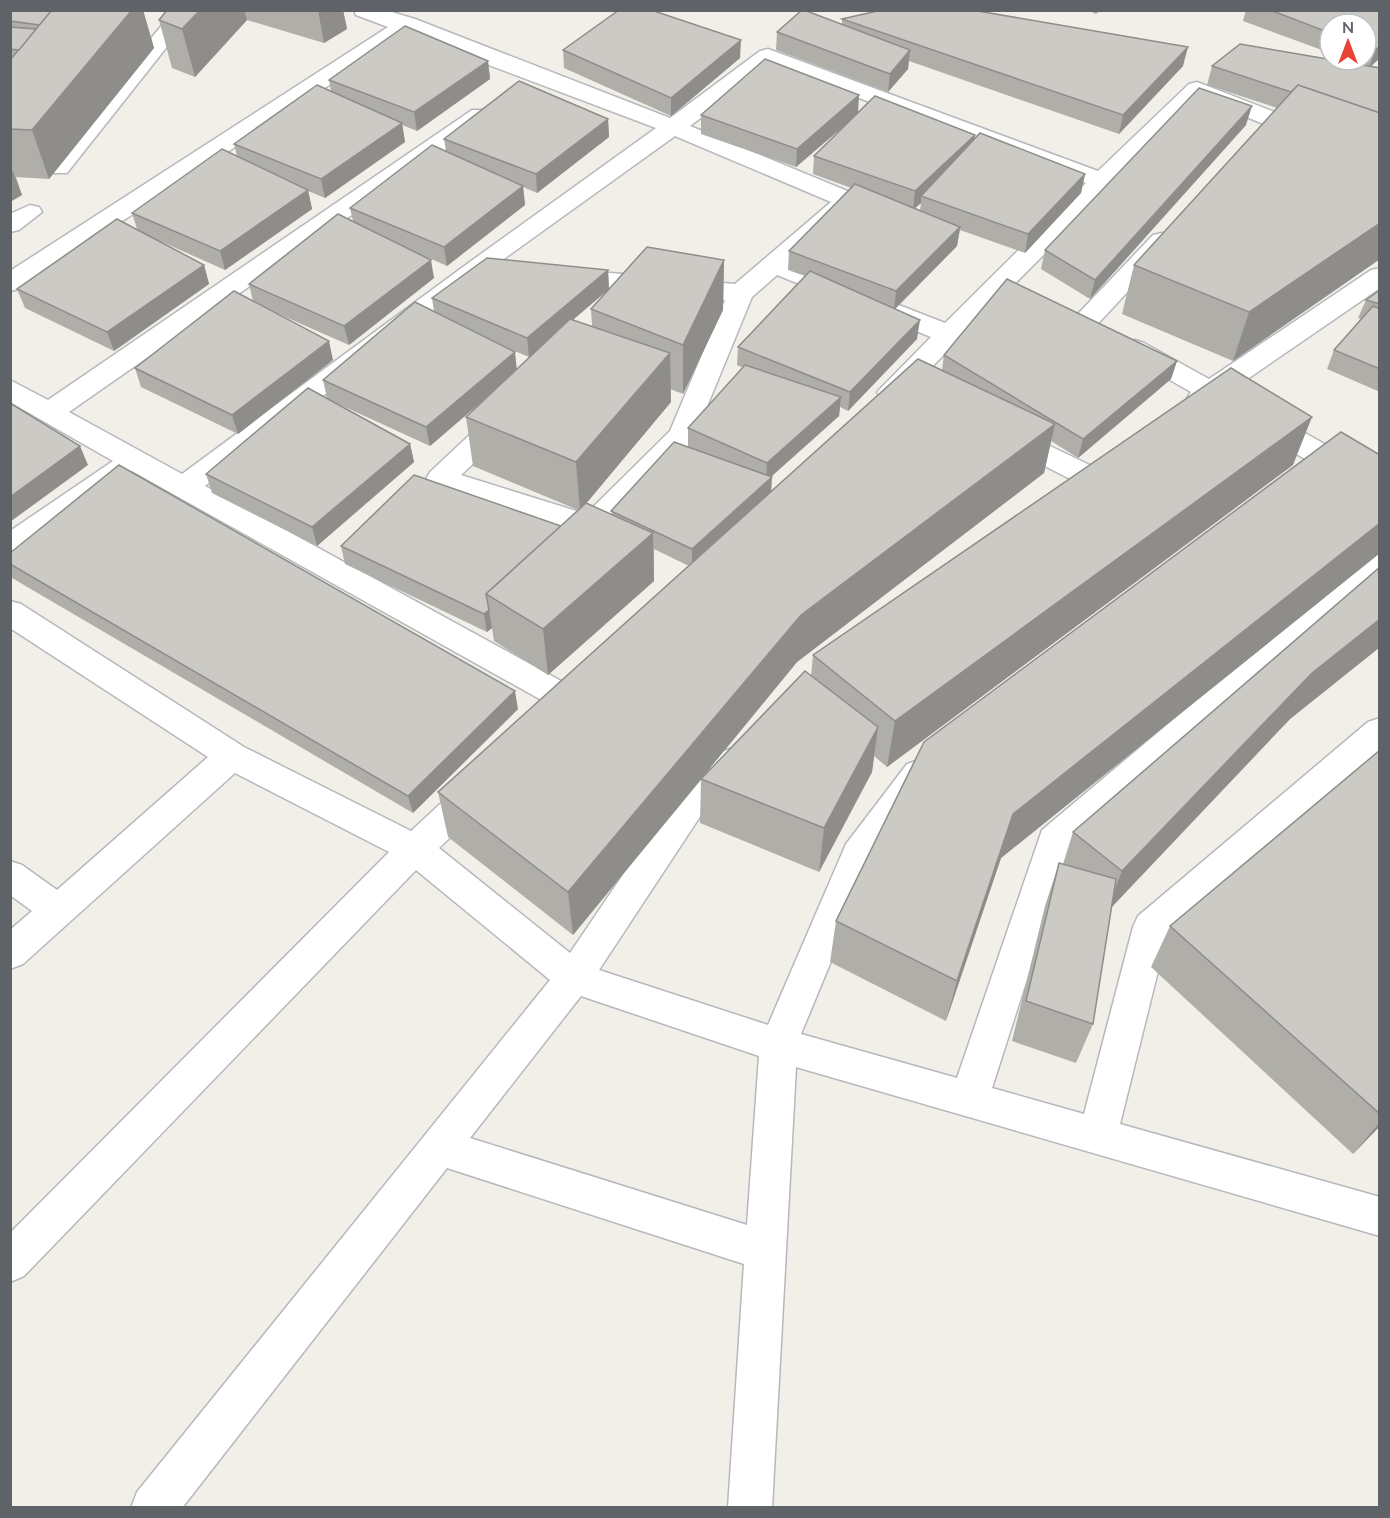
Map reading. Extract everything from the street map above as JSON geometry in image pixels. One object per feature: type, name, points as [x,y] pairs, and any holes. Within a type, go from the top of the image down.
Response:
[{"type":"street","points":[[59,168],[186,10]]},
{"type":"street","points":[[364,10],[407,24],[673,127],[848,200],[741,293],[682,436],[591,526],[440,479],[518,406]]},
{"type":"street","points":[[10,284],[407,24]]},
{"type":"street","points":[[183,488],[476,269],[673,127],[757,53],[1102,181]]},
{"type":"street","points":[[50,414],[538,75]]},
{"type":"street","points":[[872,411],[913,385],[949,334],[1014,284],[1102,181],[1197,89],[1266,129],[1380,151]]},
{"type":"street","points":[[1180,221],[1094,327],[1212,391],[1327,462],[1380,488]]},
{"type":"street","points":[[774,265],[949,334]]},
{"type":"street","points":[[476,269],[511,272]]},
{"type":"street","points":[[545,276],[741,293]]},
{"type":"street","points":[[1174,417],[1380,276]]},
{"type":"street","points":[[623,309],[649,285]]},
{"type":"street","points":[[10,389],[50,414],[572,702]]},
{"type":"street","points":[[986,423],[1089,477]]},
{"type":"street","points":[[1060,497],[1118,457]]},
{"type":"street","points":[[10,546],[132,459]]},
{"type":"street","points":[[1299,483],[1327,462]]},
{"type":"street","points":[[969,1100],[1054,840],[1380,563]]},
{"type":"street","points":[[10,612],[232,756],[415,849],[574,978],[778,1045],[1380,1217]]},
{"type":"street","points":[[1098,1136],[1151,927],[1380,731]]},
{"type":"street","points":[[153,1508],[574,978],[691,802],[757,737]]},
{"type":"street","points":[[750,1508],[778,1045],[858,854],[914,776],[942,755]]},
{"type":"street","points":[[10,953],[232,756]]},
{"type":"street","points":[[10,1262],[415,849],[493,776]]},
{"type":"street","points":[[10,875],[58,911]]},
{"type":"street","points":[[439,1147],[766,1251]]},
{"type":"building","points":[[10,10],[52,10],[40,25],[10,21]]},
{"type":"building","points":[[52,10],[132,10],[32,130],[10,129],[10,60]]},
{"type":"building","points":[[167,10],[200,10],[182,29],[159,20]]},
{"type":"building","points":[[619,10],[651,10],[741,40],[671,98],[563,50]]},
{"type":"building","points":[[802,10],[910,50],[890,74],[777,32]]},
{"type":"building","points":[[882,10],[972,10],[1188,47],[1123,115],[842,19]]},
{"type":"building","points":[[1270,10],[1380,10],[1380,46],[1378,48],[1378,12],[1318,12],[1318,28]]},
{"type":"building","points":[[405,26],[488,61],[414,112],[329,80]]},
{"type":"building","points":[[10,27],[36,29],[19,50],[10,49]]},
{"type":"building","points":[[1240,44],[1318,57],[1318,72],[1378,72],[1378,68],[1380,68],[1380,113],[1298,85],[1291,92],[1212,66]]},
{"type":"building","points":[[765,59],[859,95],[797,149],[701,115]]},
{"type":"building","points":[[519,81],[608,119],[536,174],[444,139]]},
{"type":"building","points":[[317,85],[402,123],[321,179],[234,144]]},
{"type":"building","points":[[1298,85],[1380,113],[1380,223],[1249,312],[1134,265]]},
{"type":"building","points":[[1199,88],[1252,106],[1095,280],[1045,250]]},
{"type":"building","points":[[875,96],[975,135],[915,191],[814,156]]},
{"type":"building","points":[[980,133],[1085,174],[1028,234],[921,196]]},
{"type":"building","points":[[432,145],[523,186],[444,247],[350,208]]},
{"type":"building","points":[[222,149],[308,190],[220,251],[132,213]]},
{"type":"building","points":[[855,184],[960,227],[896,291],[789,251]]},
{"type":"building","points":[[338,214],[431,260],[344,326],[249,284]]},
{"type":"building","points":[[117,219],[204,265],[107,332],[17,289]]},
{"type":"building","points":[[647,247],[724,260],[683,345],[591,309]]},
{"type":"building","points":[[487,258],[608,270],[527,338],[432,298]]},
{"type":"building","points":[[810,271],[920,320],[850,392],[738,347]]},
{"type":"building","points":[[1007,279],[1177,361],[1083,439],[944,355]]},
{"type":"building","points":[[1380,290],[1380,304],[1366,300]]},
{"type":"building","points":[[234,291],[329,341],[232,415],[135,368]]},
{"type":"building","points":[[415,302],[515,352],[426,427],[323,380]]},
{"type":"building","points":[[1373,306],[1380,309],[1380,369],[1334,350]]},
{"type":"building","points":[[570,319],[670,353],[576,462],[466,417]]},
{"type":"building","points":[[918,359],[1055,424],[801,615],[568,892],[438,792]]},
{"type":"building","points":[[745,365],[841,397],[767,463],[688,428]]},
{"type":"building","points":[[1231,368],[1312,417],[895,721],[813,655]]},
{"type":"building","points":[[308,388],[410,444],[312,527],[206,474]]},
{"type":"building","points":[[10,403],[80,446],[10,497]]},
{"type":"building","points":[[1341,432],[1380,455],[1380,523],[1013,814],[957,981],[836,921],[924,742]]},
{"type":"building","points":[[674,442],[772,477],[692,549],[611,511]]},
{"type":"building","points":[[119,465],[515,691],[408,796],[10,564],[10,553]]},
{"type":"building","points":[[414,475],[561,526],[486,594],[489,610],[484,614],[341,546]]},
{"type":"building","points":[[586,503],[653,533],[543,629],[486,594]]},
{"type":"building","points":[[1380,567],[1380,619],[1312,673],[1122,871],[1073,832]]},
{"type":"building","points":[[805,671],[878,727],[824,828],[701,779]]},
{"type":"building","points":[[1380,750],[1380,1114],[1170,926]]},
{"type":"building","points":[[1059,863],[1116,879],[1093,1024],[1026,1001]]}]
